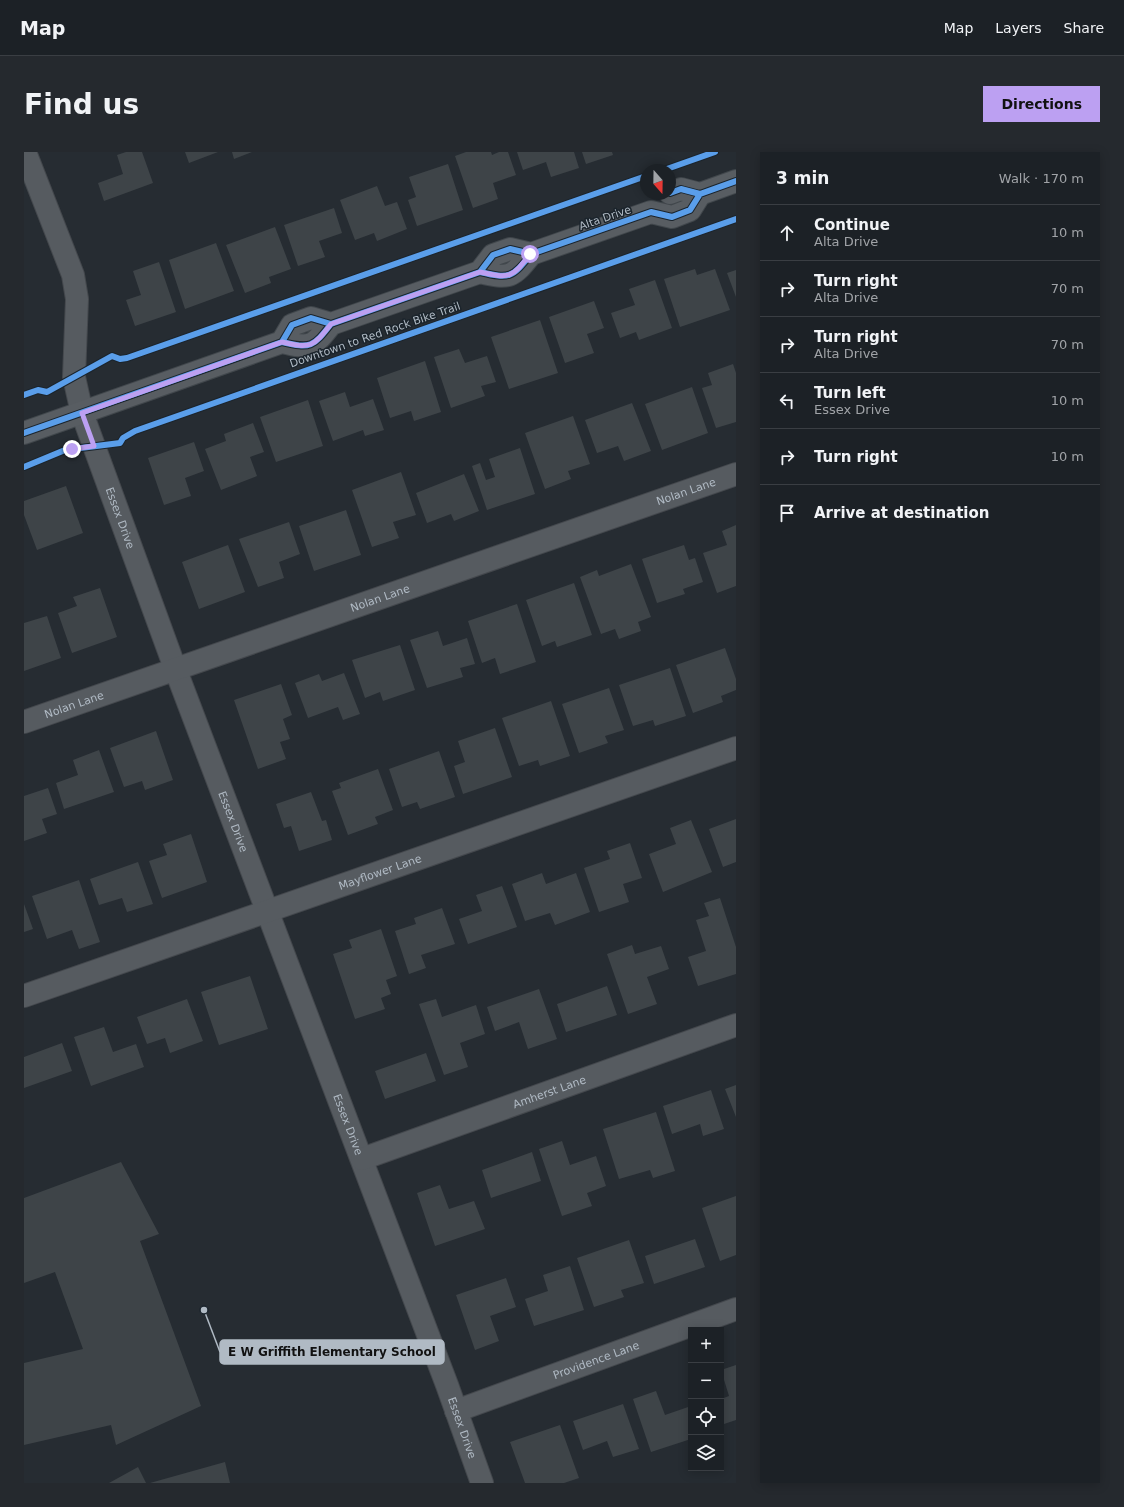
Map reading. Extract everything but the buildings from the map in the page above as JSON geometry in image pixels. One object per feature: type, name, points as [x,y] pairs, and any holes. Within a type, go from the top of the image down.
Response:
[{"type":"main road","points":[[676,190],[681,188],[700,194],[736,181]]},
{"type":"main road","points":[[659,200],[651,212],[672,217],[690,210],[700,194]]},
{"type":"main road","name":"Alta Drive","points":[[24,433],[282,342],[292,325],[311,318],[331,324],[480,272],[493,255],[510,248],[530,254],[651,212]]},
{"type":"street","name":"Essex Drive","points":[[25,152],[73,275],[77,299],[74,377],[82,413],[175,668],[362,1159],[482,1483]]},
{"type":"street","name":"Nolan Lane","points":[[24,722],[175,668],[736,474]]},
{"type":"street","name":"Mayflower Lane","points":[[24,996],[736,748]]},
{"type":"street","name":"Amherst Lane","points":[[362,1159],[736,1025]]},
{"type":"street","name":"Providence Lane","points":[[456,1411],[736,1309]]},
{"type":"cycle path","points":[[676,166],[715,152]]},
{"type":"cycle path","points":[[24,395],[38,390],[47,392],[112,356],[120,359],[127,358],[640,178]]},
{"type":"cycle path","points":[[676,191],[681,189],[700,194],[736,181]]},
{"type":"cycle path","points":[[480,272],[493,255],[510,249],[531,254],[651,212],[672,217],[690,210],[700,194]]},
{"type":"cycle path","name":"Downtown to Red Rock Bike Trail","points":[[24,467],[65,450],[120,443],[123,438],[135,431],[736,219]]},
{"type":"cycle path","name":"Downtown to Red Rock Bike Trail","points":[[24,433],[282,342],[299,345],[311,344],[320,338],[331,324],[480,272],[498,276],[510,275],[519,268],[531,254]]},
{"type":"cycle path","points":[[282,342],[292,325],[311,318],[331,324]]},
{"type":"place","name":"E W Griffith Elementary School","points":[[204,1310]]},
{"type":"route","points":[[72,449],[94,446],[82,413],[282,342],[302,347],[317,342],[331,324],[480,272],[502,277],[518,271],[530,254]]}]
